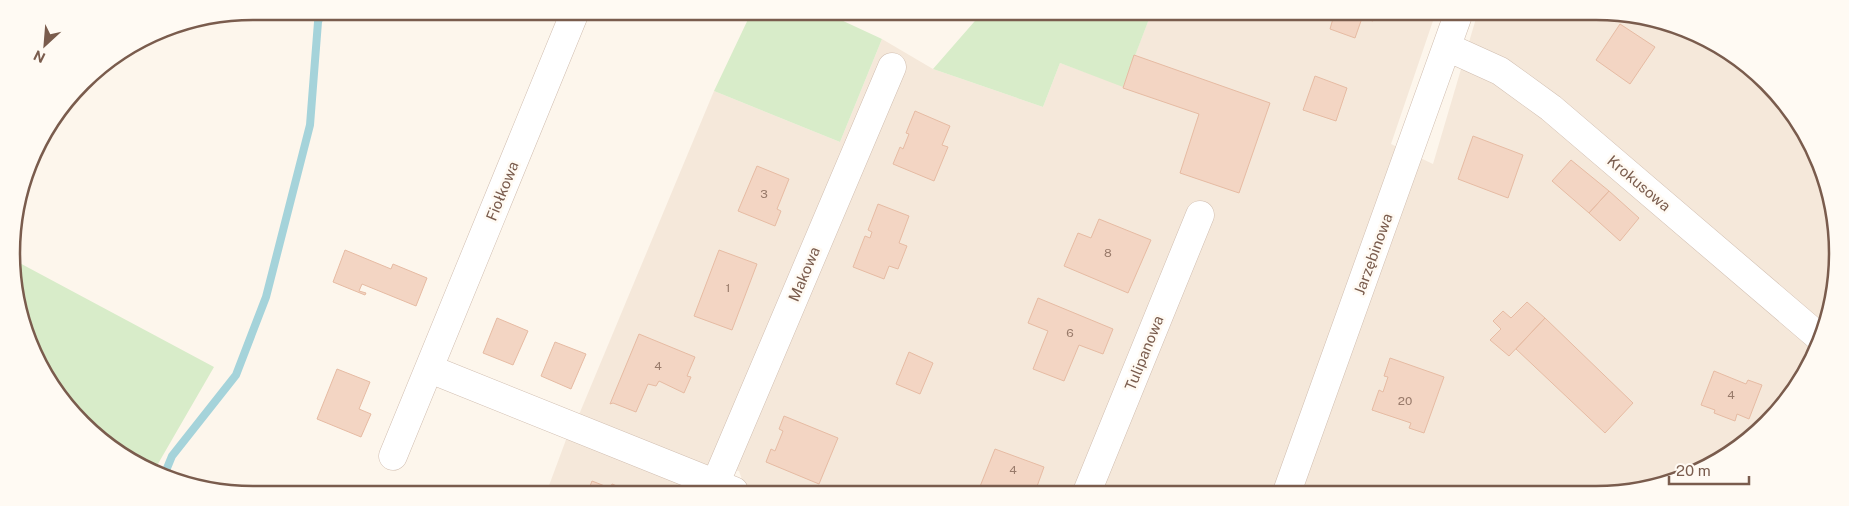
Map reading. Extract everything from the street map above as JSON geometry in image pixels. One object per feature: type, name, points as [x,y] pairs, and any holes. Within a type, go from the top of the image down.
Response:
[{"type":"street","name":"Fiołkowa","points":[[393,456],[572,20]]},
{"type":"street","name":"Jarzębinowa","points":[[1289,486],[1456,20]]},
{"type":"street","name":"Krokusowa","points":[[1447,46],[1500,71],[1551,108],[1815,333]]},
{"type":"street","name":"Makowa","points":[[725,486],[892,67]]},
{"type":"street","name":"Tulipanowa","points":[[1089,486],[1200,215]]},
{"type":"street","points":[[430,369],[722,486]]},
{"type":"shaded area","points":[[1149,20],[1433,20],[1391,144],[1433,164],[1476,20],[1611,20],[1641,24],[1671,32],[1712,51],[1750,78],[1781,111],[1805,150],[1817,178],[1825,208],[1829,238],[1829,268],[1825,298],[1817,328],[1798,370],[1781,395],[1761,418],[1738,438],[1699,462],[1671,474],[1641,482],[1611,486],[744,486],[739,471],[695,464],[578,417],[714,91],[840,142],[882,39],[933,69],[1043,107],[1060,63],[1123,86]]},
{"type":"shaded area","points":[[567,437],[684,486],[549,486]]},
{"type":"green space","points":[[748,20],[841,20],[882,39],[840,142],[714,91]]},
{"type":"green space","points":[[976,20],[1149,20],[1123,87],[1060,63],[1043,107],[933,69]]},
{"type":"green space","points":[[20,263],[214,367],[157,465],[136,455],[111,438],[88,418],[68,395],[51,370],[32,328],[24,298]]},
{"type":"building","points":[[1333,20],[1361,20],[1355,38],[1330,29]]},
{"type":"building","points":[[1620,24],[1655,47],[1630,84],[1596,60]]},
{"type":"building","points":[[1134,55],[1270,103],[1239,193],[1180,173],[1199,114],[1123,88]]},
{"type":"building","points":[[1315,76],[1347,88],[1336,121],[1303,110]]},
{"type":"building","points":[[915,111],[950,126],[942,145],[948,147],[934,181],[893,164],[900,147],[903,149],[909,134],[906,133]]},
{"type":"building","points":[[1473,136],[1523,155],[1508,198],[1458,179]]},
{"type":"building","points":[[1571,160],[1609,191],[1589,213],[1552,181]]},
{"type":"building","points":[[757,166],[789,179],[777,209],[781,211],[775,226],[738,211]]},
{"type":"building","points":[[1609,191],[1639,218],[1620,241],[1589,213]]},
{"type":"building","points":[[878,204],[909,216],[899,243],[907,246],[898,269],[889,266],[884,279],[853,267],[865,236],[870,238],[872,232],[868,230]]},
{"type":"building","points":[[1099,219],[1151,240],[1128,293],[1064,266],[1078,233],[1091,238]]},
{"type":"building","points":[[345,250],[391,269],[393,264],[427,278],[416,306],[362,284],[359,291],[366,293],[365,295],[333,282]]},
{"type":"building","points":[[719,250],[757,264],[732,330],[694,316]]},
{"type":"building","points":[[1038,298],[1113,329],[1103,354],[1079,345],[1064,381],[1033,369],[1048,331],[1028,323]]},
{"type":"building","points":[[1527,302],[1545,318],[1509,356],[1490,340],[1501,329],[1493,321],[1503,311],[1511,318]]},
{"type":"building","points":[[497,318],[528,331],[513,365],[483,353]]},
{"type":"building","points":[[1545,318],[1633,403],[1605,433],[1516,349]]},
{"type":"building","points":[[639,334],[695,357],[687,376],[691,377],[684,393],[659,381],[656,386],[648,384],[636,412],[613,403],[610,404]]},
{"type":"building","points":[[555,342],[586,354],[571,389],[541,376]]},
{"type":"building","points":[[909,352],[933,363],[920,394],[896,384]]},
{"type":"building","points":[[1390,358],[1444,377],[1424,433],[1409,428],[1411,423],[1372,410],[1379,390],[1383,392],[1388,377],[1384,376]]},
{"type":"building","points":[[337,369],[370,382],[359,409],[371,414],[361,437],[317,419]]},
{"type":"building","points":[[1714,371],[1746,384],[1748,380],[1762,385],[1749,419],[1737,414],[1735,421],[1714,413],[1715,410],[1701,405]]},
{"type":"building","points":[[784,416],[838,438],[819,484],[766,462],[771,449],[775,451],[783,431],[779,429]]},
{"type":"building","points":[[995,449],[1044,467],[1037,486],[980,486]]},
{"type":"building","points":[[592,481],[605,486],[590,486]]},
{"type":"waterway","points":[[167,469],[172,456],[236,375],[266,297],[310,125],[319,20]]}]
